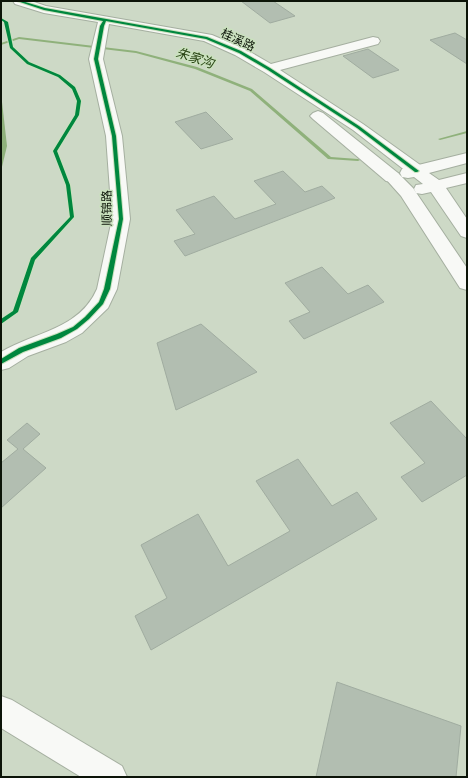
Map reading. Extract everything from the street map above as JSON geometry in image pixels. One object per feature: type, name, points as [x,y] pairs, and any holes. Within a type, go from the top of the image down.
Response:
[{"type":"street","name":"桂溪路","points":[[14,4],[42,17],[104,23],[207,38],[240,52],[269,69],[358,127],[436,186],[467,232]]},
{"type":"street","name":"桂溪路","points":[[104,23],[208,46],[238,59],[264,76],[331,126],[392,177],[407,192],[467,283]]},
{"type":"street","name":"顺锦路","points":[[1,362],[21,350],[59,336],[75,328],[101,303],[107,289],[121,219],[114,136],[96,59],[104,23]]},
{"type":"street","points":[[269,69],[373,41]]},
{"type":"street","points":[[392,177],[467,158]]},
{"type":"street","points":[[407,192],[467,178]]},
{"type":"street","points":[[1,711],[111,777]]},
{"type":"shaded area","points":[[1,93],[7,146],[1,171]]},
{"type":"building","points":[[241,1],[273,1],[295,16],[270,23]]},
{"type":"building","points":[[455,33],[467,40],[467,64],[430,40]]},
{"type":"building","points":[[368,49],[399,70],[373,78],[343,56]]},
{"type":"building","points":[[206,112],[233,139],[201,149],[175,122]]},
{"type":"building","points":[[283,171],[305,192],[322,186],[335,198],[185,256],[174,241],[195,234],[176,210],[214,196],[235,219],[276,204],[254,181]]},
{"type":"building","points":[[322,267],[348,294],[368,285],[384,302],[304,339],[289,321],[310,312],[285,283]]},
{"type":"building","points":[[201,324],[257,372],[176,410],[157,343]]},
{"type":"building","points":[[431,401],[467,439],[467,475],[422,502],[401,477],[425,463],[390,423]]},
{"type":"building","points":[[27,423],[40,434],[23,449],[46,468],[1,508],[1,463],[18,449],[7,440]]},
{"type":"building","points":[[298,459],[332,506],[357,492],[377,519],[151,650],[135,616],[167,598],[141,545],[198,514],[228,566],[290,531],[256,481]]},
{"type":"building","points":[[337,682],[461,726],[456,777],[316,777]]},
{"type":"waterway","name":"朱家沟","points":[[1,44],[19,38],[136,52],[196,68],[251,90],[330,158],[358,160]]},
{"type":"waterway","name":"朱家沟","points":[[440,139],[467,132]]},
{"type":"cycle path","points":[[19,1],[44,9],[207,38],[240,52],[269,69],[358,127],[417,171]]},
{"type":"cycle path","points":[[1,19],[6,22],[11,47],[28,63],[59,76],[74,88],[79,101],[77,115],[55,151],[68,185],[72,217],[33,259],[15,312],[1,322]]},
{"type":"cycle path","points":[[1,362],[21,350],[59,336],[75,328],[101,303],[107,289],[121,219],[114,136],[96,59],[102,26],[105,20]]}]
